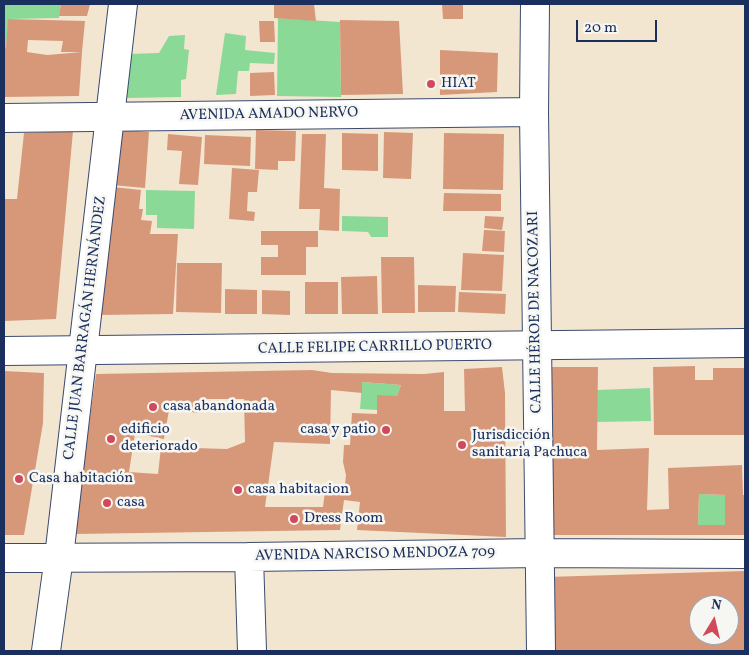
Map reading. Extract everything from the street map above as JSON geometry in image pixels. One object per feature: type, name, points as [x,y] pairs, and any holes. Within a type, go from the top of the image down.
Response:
[{"type":"street","name":"CALLE JUAN BARRAGÁN HERNÁNDEZ","points":[[46,651],[84,351],[123,4]]},
{"type":"street","name":"CALLE HÉROE DE NACOZARI","points":[[535,4],[534,112],[541,651]]},
{"type":"street","name":"AVENIDA AMADO NERVO","points":[[4,118],[534,112]]},
{"type":"street","name":"CALLE FELIPE CARRILLO PUERTO","points":[[4,351],[745,343]]},
{"type":"street","name":"AVENIDA NARCISO MENDOZA 709","points":[[4,558],[249,558],[539,553],[745,554]]},
{"type":"street","points":[[249,558],[252,651]]},
{"type":"green space","points":[[4,4],[61,4],[59,18],[9,19],[6,48],[4,48]]},
{"type":"green space","points":[[278,18],[340,22],[341,97],[277,96]]},
{"type":"green space","points":[[225,33],[246,36],[245,50],[275,53],[274,64],[250,63],[249,71],[238,71],[236,94],[216,95]]},
{"type":"green space","points":[[185,35],[184,49],[189,50],[186,79],[181,80],[181,97],[126,98],[128,54],[159,53],[169,36]]},
{"type":"green space","points":[[146,190],[195,191],[194,229],[157,228],[157,215],[146,215]]},
{"type":"green space","points":[[342,216],[388,217],[388,237],[371,237],[368,232],[342,231]]},
{"type":"green space","points":[[362,382],[401,385],[397,396],[378,396],[377,410],[360,409]]},
{"type":"green space","points":[[650,388],[651,421],[597,422],[596,390]]},
{"type":"green space","points":[[699,494],[725,495],[725,525],[698,525]]},
{"type":"building","points":[[61,4],[90,4],[87,16],[59,16]]},
{"type":"building","points":[[274,4],[314,4],[316,21],[274,18]]},
{"type":"building","points":[[442,4],[463,4],[463,19],[443,19]]},
{"type":"building","points":[[8,19],[85,21],[79,96],[4,97],[4,48],[6,48]],"holes":[[[28,40],[63,41],[61,52],[82,52],[47,55],[27,52]]]},
{"type":"building","points":[[340,20],[399,21],[403,94],[341,95]]},
{"type":"building","points":[[259,21],[274,21],[275,42],[260,42]]},
{"type":"building","points":[[440,50],[498,53],[497,92],[440,95]]},
{"type":"building","points":[[274,72],[275,95],[250,96],[250,73]]},
{"type":"building","points":[[116,129],[149,132],[145,188],[112,185]]},
{"type":"building","points":[[256,130],[296,131],[295,161],[278,161],[278,170],[255,169]]},
{"type":"building","points":[[73,131],[56,319],[4,321],[4,199],[17,199],[24,133]]},
{"type":"building","points":[[384,132],[413,133],[411,179],[383,178]]},
{"type":"building","points":[[342,133],[378,134],[378,171],[342,170]]},
{"type":"building","points":[[444,133],[504,134],[503,190],[443,189]]},
{"type":"building","points":[[168,134],[202,137],[198,185],[179,184],[182,151],[167,150]]},
{"type":"building","points":[[302,134],[326,134],[324,188],[340,189],[339,231],[319,230],[320,209],[299,209]]},
{"type":"building","points":[[205,135],[251,137],[250,166],[204,164]]},
{"type":"building","points":[[232,168],[259,170],[257,192],[248,192],[247,211],[255,212],[254,221],[229,219]]},
{"type":"building","points":[[113,187],[141,190],[139,209],[143,209],[141,220],[152,221],[150,234],[178,234],[173,314],[99,315]]},
{"type":"building","points":[[444,193],[501,194],[501,211],[443,211]]},
{"type":"building","points":[[485,216],[504,217],[502,230],[484,228]]},
{"type":"building","points":[[484,230],[505,231],[504,252],[482,251]]},
{"type":"building","points":[[261,231],[318,231],[318,247],[306,247],[306,275],[261,275],[261,257],[278,257],[278,245],[261,245]]},
{"type":"building","points":[[463,253],[504,255],[502,291],[461,290]]},
{"type":"building","points":[[381,257],[414,257],[415,313],[382,313]]},
{"type":"building","points":[[177,263],[222,263],[221,313],[176,312]]},
{"type":"building","points":[[377,276],[378,314],[342,314],[341,277]]},
{"type":"building","points":[[305,282],[338,282],[338,314],[305,314]]},
{"type":"building","points":[[418,285],[456,286],[455,312],[418,312]]},
{"type":"building","points":[[225,289],[257,290],[257,314],[225,314]]},
{"type":"building","points":[[262,290],[290,291],[290,315],[262,314]]},
{"type":"building","points":[[459,292],[506,294],[505,314],[458,312]]},
{"type":"building","points":[[695,366],[695,380],[713,380],[713,368],[745,368],[745,435],[654,435],[653,367]]},
{"type":"building","points":[[502,367],[505,393],[506,537],[357,530],[360,502],[344,500],[340,530],[74,534],[96,374],[312,370],[332,373],[424,374],[444,372],[444,411],[465,411],[464,369]],"holes":[[[362,382],[401,385],[397,396],[377,395],[377,414],[352,413],[350,445],[344,445],[343,462],[346,475],[344,494],[325,491],[323,507],[265,507],[274,442],[330,444],[331,390],[362,393]],[[201,399],[244,399],[245,442],[227,449],[161,447],[158,474],[129,472],[135,433],[164,439],[169,410],[200,413]]]},
{"type":"building","points":[[551,367],[598,367],[597,450],[649,448],[647,510],[669,509],[668,468],[742,465],[743,495],[745,495],[745,535],[549,535]],"holes":[[[699,494],[725,495],[725,525],[698,525]]]},
{"type":"building","name":"Casa habitación","points":[[4,371],[44,373],[43,423],[24,535],[4,535]]},
{"type":"building","points":[[745,571],[745,651],[546,651],[546,577]]},
{"type":"place","name":"HIAT","points":[[431,84]]},
{"type":"place","name":"casa abandonada","points":[[153,407]]},
{"type":"place","name":"casa y patio","points":[[386,430]]},
{"type":"place","name":"edificio deteriorado","points":[[111,439]]},
{"type":"place","name":"Jurisdicción sanitaria Pachuca","points":[[462,445]]},
{"type":"place","name":"Casa habitación","points":[[19,479]]},
{"type":"place","name":"casa habitacion","points":[[238,490]]},
{"type":"place","name":"casa","points":[[107,503]]},
{"type":"place","name":"Dress Room","points":[[294,519]]}]
